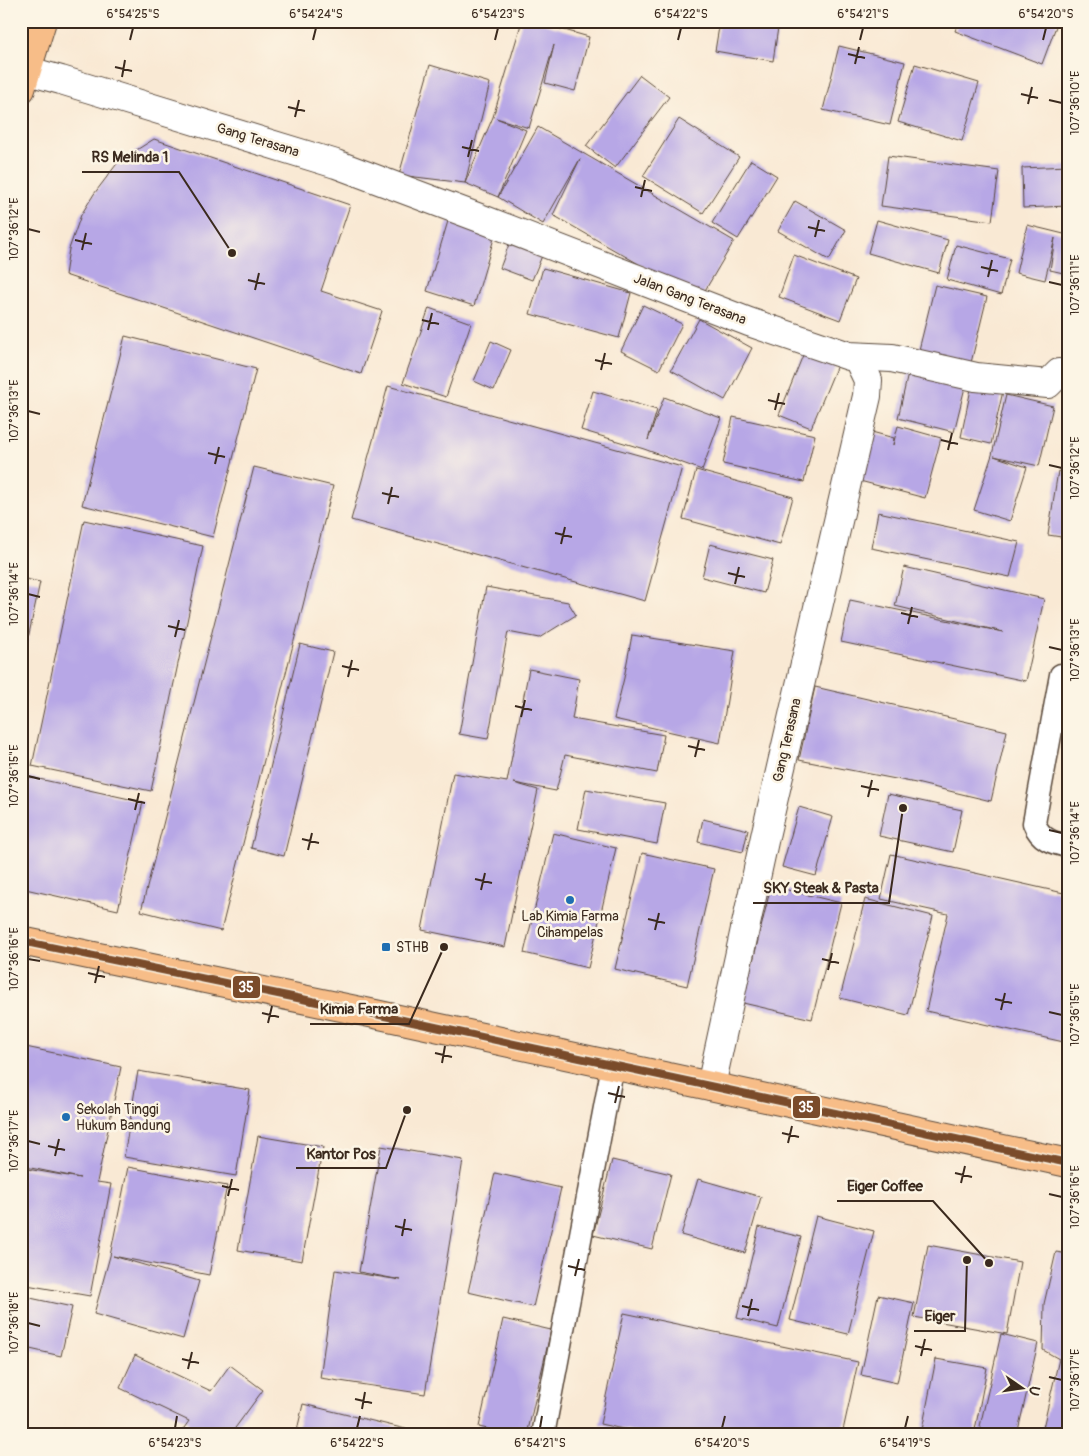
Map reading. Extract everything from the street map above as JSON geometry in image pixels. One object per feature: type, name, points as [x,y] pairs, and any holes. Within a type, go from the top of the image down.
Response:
[{"type":"main road","points":[[23,76],[42,21]]},
{"type":"main road","points":[[21,941],[376,1014],[1068,1163]]},
{"type":"street","name":"Gang Terasana","points":[[23,76],[336,164],[485,220]]},
{"type":"street","name":"Jalan Gang Terasana","points":[[485,220],[749,322],[849,356],[892,358],[976,377],[1010,379],[1041,384],[1048,384],[1059,373],[1068,375]]},
{"type":"street","name":"Gang Terasana","points":[[711,1086],[766,832],[867,396],[868,380],[857,357]]},
{"type":"lane","points":[[1061,676],[1034,823],[1037,832],[1044,838],[1068,846]]},
{"type":"lane","points":[[542,1435],[613,1065]]},
{"type":"building","points":[[522,21],[533,21],[589,37],[575,91],[545,83],[554,45],[529,128],[496,118],[526,130],[498,197],[465,183],[493,117]]},
{"type":"building","points":[[720,21],[779,21],[773,61],[715,51]]},
{"type":"building","points":[[959,21],[1058,21],[1042,64],[955,31]]},
{"type":"building","points":[[839,46],[905,62],[890,125],[823,110]]},
{"type":"building","points":[[915,64],[979,83],[962,141],[898,122]]},
{"type":"building","points":[[430,65],[490,83],[465,183],[399,175]]},
{"type":"building","points":[[640,75],[669,97],[615,168],[586,146]]},
{"type":"building","points":[[679,119],[739,157],[703,213],[643,176]]},
{"type":"building","points":[[538,127],[734,241],[700,299],[553,215],[580,159],[543,224],[498,197]]},
{"type":"building","points":[[154,139],[350,205],[321,291],[382,311],[361,374],[65,275],[69,249],[81,215],[94,194],[119,161]]},
{"type":"building","points":[[888,156],[999,171],[992,221],[881,206]]},
{"type":"building","points":[[751,160],[777,176],[738,239],[712,223]]},
{"type":"building","points":[[1068,166],[1068,206],[1023,208],[1022,168]]},
{"type":"building","points":[[795,201],[846,230],[829,260],[778,231]]},
{"type":"building","points":[[877,220],[948,240],[939,273],[868,253]]},
{"type":"building","points":[[448,221],[495,235],[474,306],[427,291]]},
{"type":"building","points":[[1027,225],[1068,235],[1068,274],[1050,270],[1055,238],[1045,280],[1016,273]]},
{"type":"building","points":[[511,239],[544,251],[532,280],[500,268]]},
{"type":"building","points":[[956,245],[1010,259],[1001,295],[947,280]]},
{"type":"building","points":[[794,255],[856,279],[840,320],[779,297]]},
{"type":"building","points":[[543,268],[631,293],[619,338],[530,314]]},
{"type":"building","points":[[935,285],[987,297],[969,371],[917,358]]},
{"type":"building","points":[[643,305],[682,324],[659,370],[621,351]]},
{"type":"building","points":[[429,308],[471,323],[446,397],[403,383]]},
{"type":"building","points":[[699,319],[752,348],[725,400],[671,370]]},
{"type":"building","points":[[125,336],[256,369],[213,537],[82,505]]},
{"type":"building","points":[[491,341],[511,350],[494,390],[474,381]]},
{"type":"building","points":[[807,345],[840,358],[811,428],[779,415]]},
{"type":"building","points":[[909,369],[966,383],[954,432],[898,418]]},
{"type":"building","points":[[972,384],[1003,391],[991,444],[961,437]]},
{"type":"building","points":[[388,386],[682,467],[645,601],[351,520]]},
{"type":"building","points":[[593,391],[657,410],[648,440],[664,397],[721,418],[702,470],[644,449],[581,430]]},
{"type":"building","points":[[1006,395],[1053,406],[1039,466],[994,456],[1027,467],[1010,521],[974,510],[992,455]]},
{"type":"building","points":[[733,417],[815,435],[804,482],[723,464]]},
{"type":"building","points":[[898,426],[941,438],[925,498],[856,480],[868,431],[894,438],[893,445]]},
{"type":"building","points":[[254,467],[333,486],[221,931],[141,911]]},
{"type":"building","points":[[696,470],[793,497],[780,545],[683,519]]},
{"type":"building","points":[[1058,471],[1068,472],[1068,538],[1048,535]]},
{"type":"building","points":[[878,512],[1019,542],[1010,577],[871,548]]},
{"type":"building","points":[[84,520],[203,546],[151,791],[32,766]]},
{"type":"building","points":[[710,544],[773,560],[764,593],[702,577]]},
{"type":"building","points":[[904,567],[1044,599],[1026,681],[841,642],[850,600],[1003,632],[895,606]]},
{"type":"building","points":[[21,578],[40,582],[22,667],[21,667]]},
{"type":"building","points":[[486,587],[568,602],[576,615],[539,638],[508,632],[488,739],[459,734]]},
{"type":"building","points":[[632,635],[735,651],[720,743],[614,719]]},
{"type":"building","points":[[300,644],[333,652],[284,856],[251,848]]},
{"type":"building","points":[[529,669],[579,679],[572,719],[664,735],[657,773],[565,755],[556,791],[514,783],[538,790],[505,947],[422,930],[453,773],[507,782]]},
{"type":"building","points":[[815,687],[1007,731],[991,801],[916,783],[799,760]]},
{"type":"building","points":[[21,775],[143,802],[118,910],[21,888]]},
{"type":"building","points":[[586,789],[665,803],[657,844],[578,829]]},
{"type":"building","points":[[888,794],[962,810],[953,852],[879,836]]},
{"type":"building","points":[[799,807],[833,817],[816,876],[782,867]]},
{"type":"building","points":[[703,819],[748,830],[743,852],[698,842]]},
{"type":"building","name":"Lab Kimia Farma Cihampelas","points":[[553,833],[616,848],[588,968],[524,953]]},
{"type":"building","points":[[642,853],[714,869],[687,986],[615,969]]},
{"type":"building","points":[[891,854],[1068,894],[1068,1043],[926,1011],[948,914],[881,899]]},
{"type":"building","points":[[771,886],[841,903],[812,1019],[743,1003]]},
{"type":"building","points":[[865,899],[933,916],[908,1015],[840,998]]},
{"type":"building","points":[[21,1046],[121,1067],[97,1182],[111,1184],[90,1296],[21,1284],[21,1168],[80,1178],[21,1166]]},
{"type":"building","points":[[138,1071],[250,1090],[236,1176],[124,1157]]},
{"type":"building","points":[[258,1136],[323,1147],[302,1261],[238,1250]]},
{"type":"building","points":[[381,1146],[463,1160],[425,1394],[320,1378],[335,1270],[401,1280],[359,1272]]},
{"type":"building","points":[[612,1160],[671,1174],[652,1249],[593,1235]]},
{"type":"building","points":[[128,1167],[227,1186],[209,1275],[113,1256],[199,1281],[183,1339],[94,1314],[110,1256]]},
{"type":"building","points":[[495,1173],[561,1188],[533,1307],[468,1292]]},
{"type":"building","points":[[698,1179],[761,1197],[745,1253],[681,1235]]},
{"type":"building","points":[[816,1216],[874,1231],[848,1334],[790,1320]]},
{"type":"building","points":[[759,1227],[801,1237],[778,1328],[737,1318]]},
{"type":"building","points":[[928,1245],[1020,1262],[1007,1334],[914,1317]]},
{"type":"building","points":[[1056,1252],[1068,1254],[1068,1435],[1051,1435],[1042,1432],[1059,1359],[1043,1350],[1044,1304]]},
{"type":"building","points":[[878,1295],[914,1303],[897,1383],[861,1375]]},
{"type":"building","points":[[21,1296],[72,1307],[61,1356],[21,1347]]},
{"type":"building","points":[[624,1313],[858,1362],[842,1435],[650,1435],[600,1424]]},
{"type":"building","points":[[503,1319],[551,1330],[527,1435],[513,1435],[479,1427]]},
{"type":"building","points":[[1001,1334],[1038,1343],[1017,1435],[978,1435]]},
{"type":"building","points":[[135,1355],[211,1391],[230,1365],[263,1390],[230,1435],[179,1435],[189,1421],[120,1388]]},
{"type":"building","points":[[936,1359],[987,1368],[974,1435],[921,1435]]},
{"type":"building","points":[[303,1404],[426,1434],[426,1435],[296,1435]]},
{"type":"transit line","name":"35","points":[[21,941],[375,1014],[1068,1163]]},
{"type":"place","name":"RS Melinda 1","points":[[232,253]]},
{"type":"place","name":"SKY Steak & Pasta","points":[[903,808]]},
{"type":"place","name":"Lab Kimia Farma Cihampelas","points":[[570,900]]},
{"type":"place","name":"STHB","points":[[386,947]]},
{"type":"place","name":"Kimia Farma","points":[[444,947]]},
{"type":"place","name":"Kantor Pos","points":[[407,1110]]},
{"type":"place","name":"Sekolah Tinggi Hukum Bandung","points":[[66,1117]]},
{"type":"place","name":"Eiger","points":[[967,1260]]},
{"type":"place","name":"Eiger Coffee","points":[[989,1263]]}]
